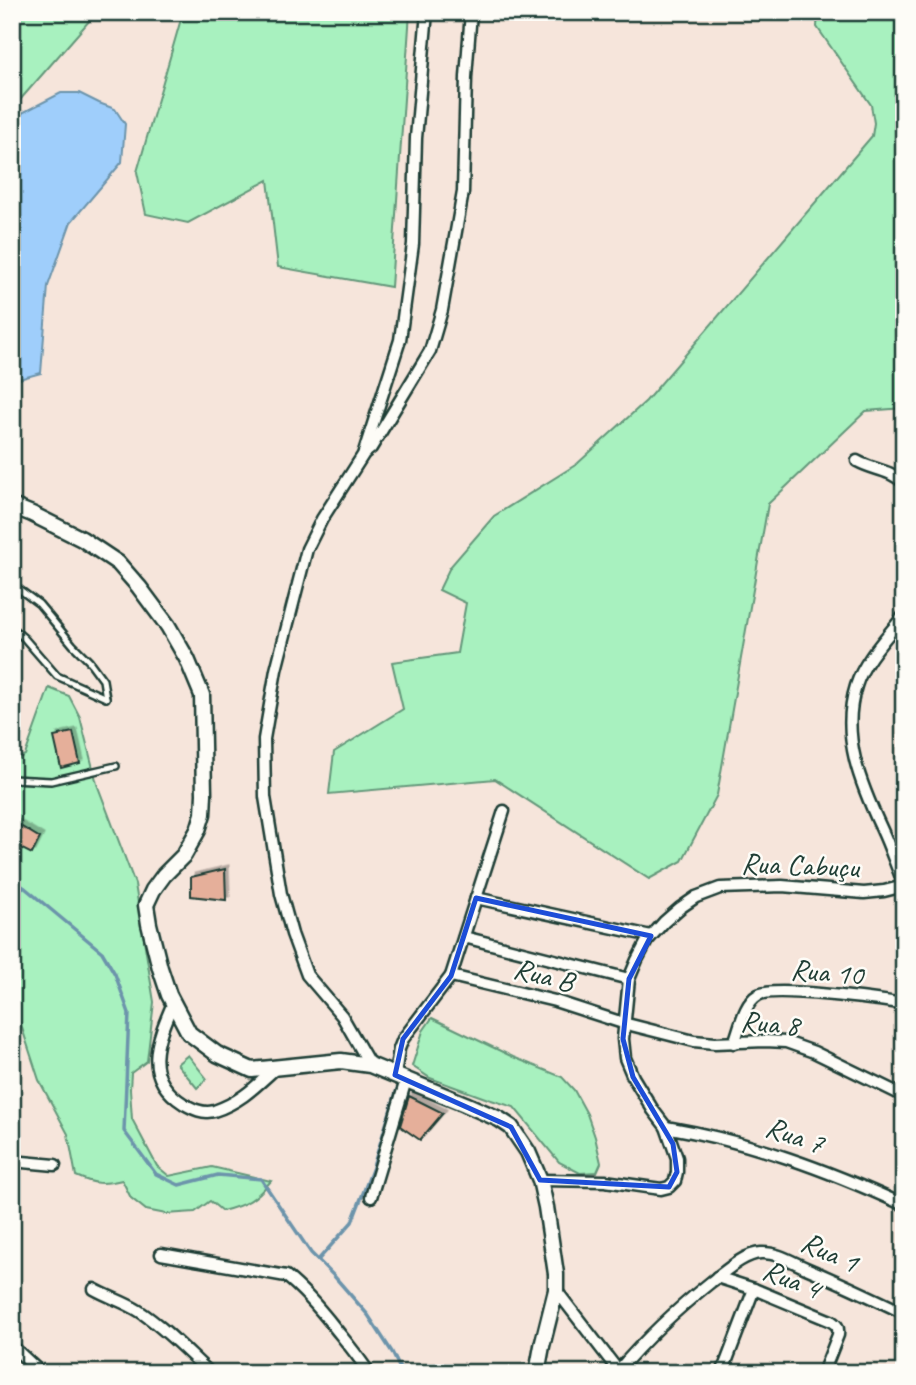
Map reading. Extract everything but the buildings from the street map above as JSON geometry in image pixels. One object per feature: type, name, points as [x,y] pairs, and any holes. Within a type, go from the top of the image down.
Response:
[{"type":"main road","points":[[12,506],[82,538],[118,564],[147,596],[168,626],[187,659],[202,695],[203,814],[188,847],[159,882],[146,905],[160,968],[173,1003],[189,1034],[217,1054],[252,1070],[341,1061],[370,1065],[499,1119],[511,1127],[521,1139],[540,1180],[554,1254],[556,1290],[537,1373]]},
{"type":"street","points":[[370,1065],[342,1016],[307,975],[281,894],[265,797],[264,739],[274,681],[307,549],[322,519],[363,454],[400,340],[413,244],[416,138],[427,12]]},
{"type":"street","points":[[363,454],[371,448],[430,351],[442,310],[463,192],[466,76],[471,12]]},
{"type":"street","points":[[857,461],[864,466],[894,475],[904,483]]},
{"type":"street","name":"Rua Cabuçu","points":[[540,1180],[605,1181],[661,1189],[669,1187],[675,1181],[677,1158],[666,1127],[633,1077],[625,1058],[623,1023],[629,979],[637,960],[651,936],[680,908],[696,897],[720,888],[782,886],[864,893],[904,885],[869,803],[851,746],[850,728],[856,685],[866,665],[904,615]]},
{"type":"street","points":[[371,1197],[401,1077],[399,1049],[403,1039],[451,976],[504,811]]},
{"type":"street","points":[[476,898],[651,936]]},
{"type":"street","points":[[464,937],[629,979]]},
{"type":"street","name":"Rua B","points":[[451,976],[555,1001],[623,1023]]},
{"type":"street","name":"Rua 10","points":[[734,1043],[749,1004],[764,993],[799,992],[904,1004]]},
{"type":"street","points":[[173,1003],[158,1041],[155,1057],[164,1087],[187,1106],[195,1111],[211,1112],[240,1100],[277,1068]]},
{"type":"street","name":"Rua 8","points":[[623,1023],[694,1041],[777,1041],[799,1046],[904,1096]]},
{"type":"street","name":"Rua 7","points":[[666,1127],[741,1143],[796,1160],[904,1205]]},
{"type":"street","points":[[12,1161],[55,1165]]},
{"type":"street","name":"Rua 1","points":[[717,1277],[747,1257],[760,1253],[774,1254],[904,1313]]},
{"type":"street","points":[[160,1254],[286,1276],[301,1287],[369,1373]]},
{"type":"street","points":[[556,1290],[619,1372],[635,1350],[680,1307],[717,1277]]},
{"type":"street","name":"Rua 4","points":[[717,1277],[754,1289],[837,1325],[838,1335],[823,1373]]},
{"type":"street","points":[[94,1289],[141,1313],[210,1373]]},
{"type":"street","points":[[722,1373],[754,1289]]},
{"type":"street","points":[[12,1346],[41,1373]]},
{"type":"lane","points":[[12,584],[39,604],[89,661],[103,680],[106,698],[57,676],[12,628]]},
{"type":"lane","points":[[12,779],[51,781],[116,766]]},
{"type":"highlighted area","points":[[476,898],[651,936],[629,979],[623,1039],[633,1077],[673,1144],[677,1172],[669,1187],[540,1180],[511,1127],[395,1075],[403,1039],[451,976]]},
{"type":"green space","points":[[12,12],[97,12],[12,109]]},
{"type":"green space","points":[[183,12],[410,12],[391,287],[278,267],[268,180],[188,223],[146,214],[137,172]]},
{"type":"green space","points":[[818,12],[904,12],[904,408],[866,411],[768,504],[717,795],[682,861],[649,879],[495,779],[329,794],[334,752],[403,709],[392,662],[457,653],[466,603],[439,590],[450,567],[494,516],[577,464],[646,401],[872,136],[874,123],[871,105],[817,27]]},
{"type":"green space","points":[[49,688],[69,696],[80,717],[97,784],[135,884],[154,1002],[147,1061],[131,1073],[132,1119],[157,1166],[169,1176],[212,1167],[271,1181],[250,1201],[238,1206],[222,1211],[210,1201],[195,1212],[166,1214],[146,1210],[131,1198],[122,1180],[98,1183],[76,1176],[68,1134],[39,1080],[21,1025],[12,1011],[12,761],[25,755]]},
{"type":"green space","points":[[432,1018],[562,1077],[574,1090],[587,1114],[601,1163],[597,1172],[580,1173],[559,1162],[514,1107],[430,1078],[412,1066],[423,1031]]},
{"type":"green space","points":[[188,1055],[207,1079],[197,1088],[177,1064]]},
{"type":"water","points":[[61,93],[79,93],[115,109],[125,124],[122,162],[71,222],[48,286],[41,373],[12,381],[12,132],[22,113]]},
{"type":"waterway","points":[[12,880],[102,952],[115,974],[129,1013],[124,1131],[156,1174],[179,1185],[218,1175],[261,1179],[311,1253],[368,1315],[402,1373]]},
{"type":"waterway","points":[[318,1260],[352,1222],[372,1170],[397,1089]]}]
